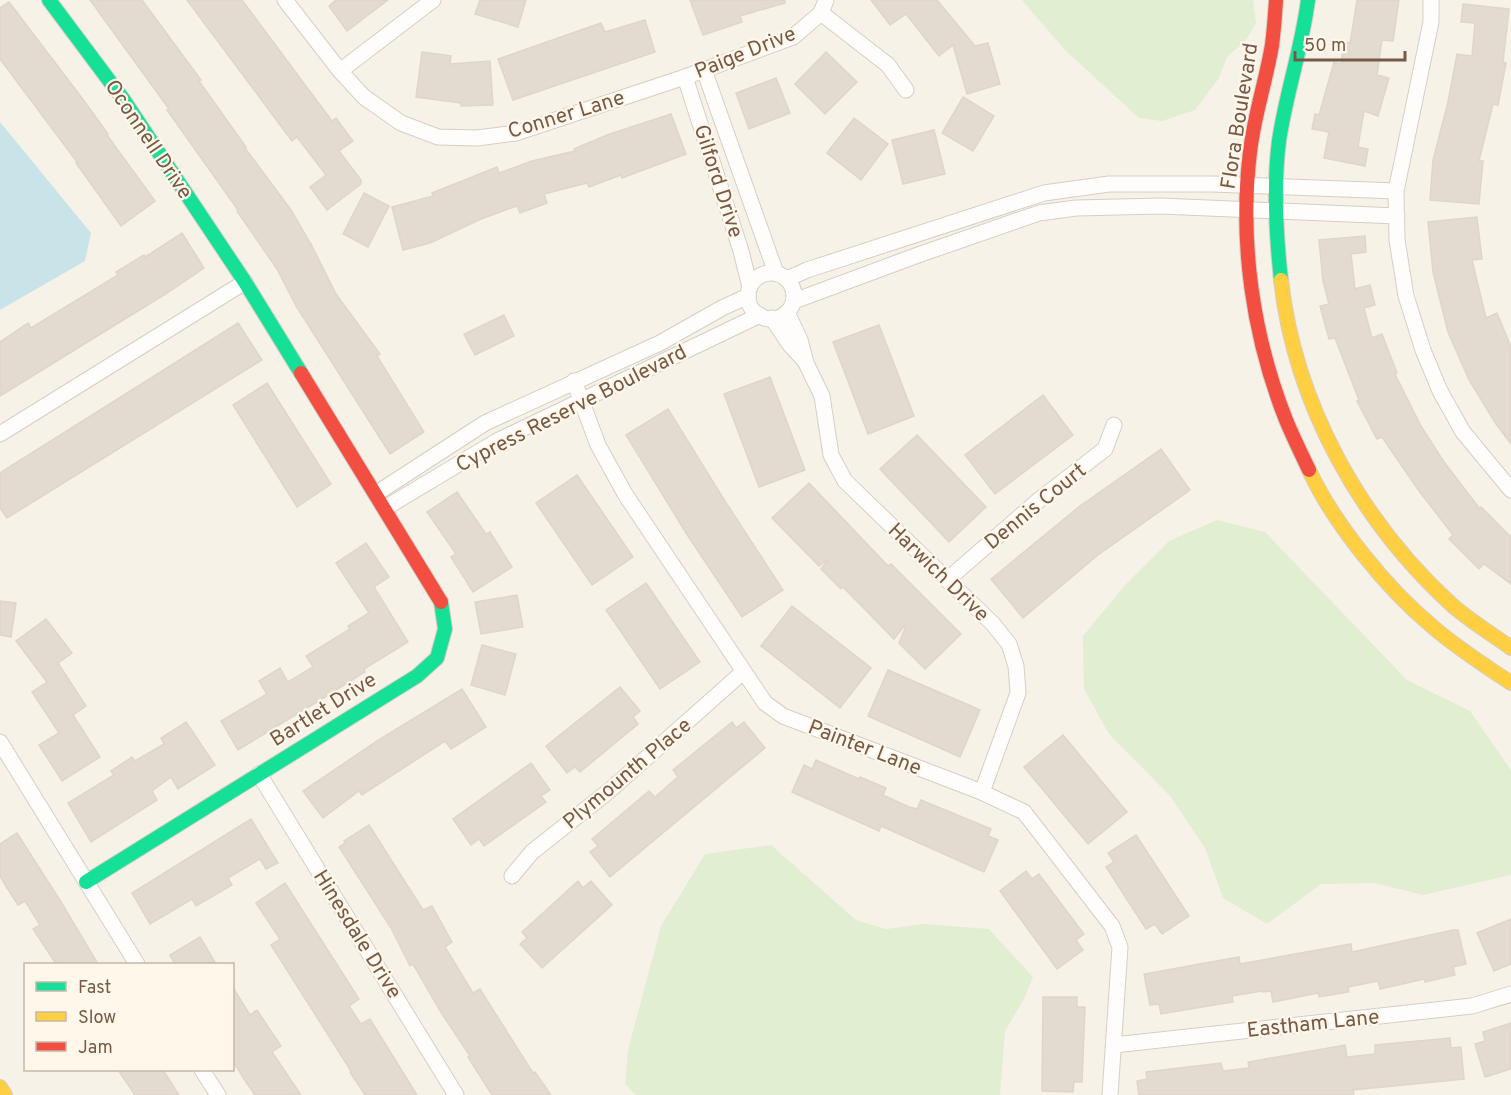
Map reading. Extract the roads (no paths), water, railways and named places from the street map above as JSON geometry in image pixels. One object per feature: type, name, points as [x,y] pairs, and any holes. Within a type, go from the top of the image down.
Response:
[{"type":"street","name":"Oconnell Drive","points":[[49,0],[123,99],[245,282],[385,508]]},
{"type":"street","name":"Conner Lane","points":[[285,0],[340,72],[364,98],[401,123],[438,137],[477,138],[516,133],[685,76]]},
{"type":"street","points":[[340,72],[433,0]]},
{"type":"street","name":"Flora Boulevard","points":[[1276,0],[1271,46],[1255,117],[1247,186],[1246,248],[1249,282],[1262,350],[1280,408],[1315,484],[1342,525],[1377,571],[1420,616],[1461,650],[1511,683]]},
{"type":"street","name":"Flora Boulevard","points":[[1308,0],[1298,65],[1281,134],[1275,186],[1274,212],[1281,291],[1289,338],[1311,405],[1342,471],[1374,521],[1429,584],[1511,648]]},
{"type":"street","points":[[1431,0],[1431,22],[1396,191],[1397,240],[1406,296],[1423,350],[1440,391],[1463,432],[1511,490]]},
{"type":"street","points":[[824,7],[888,65],[906,90]]},
{"type":"street","name":"Paige Drive","points":[[685,76],[793,37],[824,7]]},
{"type":"street","name":"Gilford Drive","points":[[704,70],[782,276]]},
{"type":"street","name":"Gilford Drive","points":[[685,76],[741,251],[749,292]]},
{"type":"street","points":[[1396,191],[1275,186],[1109,184],[1044,193],[807,270],[782,276],[765,273],[756,278],[749,292],[750,304],[766,317],[1039,213],[1076,208],[1161,206],[1397,216]]},
{"type":"street","points":[[1161,184],[1161,206]]},
{"type":"street","points":[[1343,189],[1344,214]]},
{"type":"street","points":[[965,218],[969,238]]},
{"type":"street","points":[[782,276],[794,289],[790,307]]},
{"type":"street","points":[[0,434],[245,282]]},
{"type":"street","name":"Cypress Reserve Boulevard","points":[[377,493],[485,423],[660,343],[749,292]]},
{"type":"street","name":"Harwich Drive","points":[[790,307],[806,363],[822,396],[831,455],[845,481],[993,624],[1009,644],[1017,666],[1018,693],[982,792]]},
{"type":"street","name":"Cypress Reserve Boulevard","points":[[385,508],[497,441],[580,400],[766,317]]},
{"type":"street","name":"Harwich Drive","points":[[766,317],[806,363]]},
{"type":"street","name":"Painter Lane","points":[[574,381],[598,445],[625,494],[765,703],[783,716],[982,792],[1024,812],[1112,927],[1120,947],[1110,1095]]},
{"type":"street","name":"Dennis Court","points":[[947,580],[1039,500],[1105,449],[1114,425]]},
{"type":"street","name":"Bartlet Drive","points":[[87,882],[417,676],[437,658],[446,629],[441,599],[385,508]]},
{"type":"street","name":"Plymounth Place","points":[[512,876],[532,852],[609,791],[743,672]]},
{"type":"street","points":[[0,742],[136,963]]},
{"type":"street","name":"Hinesdale Drive","points":[[259,774],[456,1095]]},
{"type":"street","name":"Eastham Lane","points":[[1114,1045],[1472,1006],[1511,994]]},
{"type":"street","points":[[203,1071],[218,1095]]},
{"type":"street","points":[[0,1087],[5,1095]]},
{"type":"water","points":[[0,122],[91,233],[85,261],[0,310]]}]
